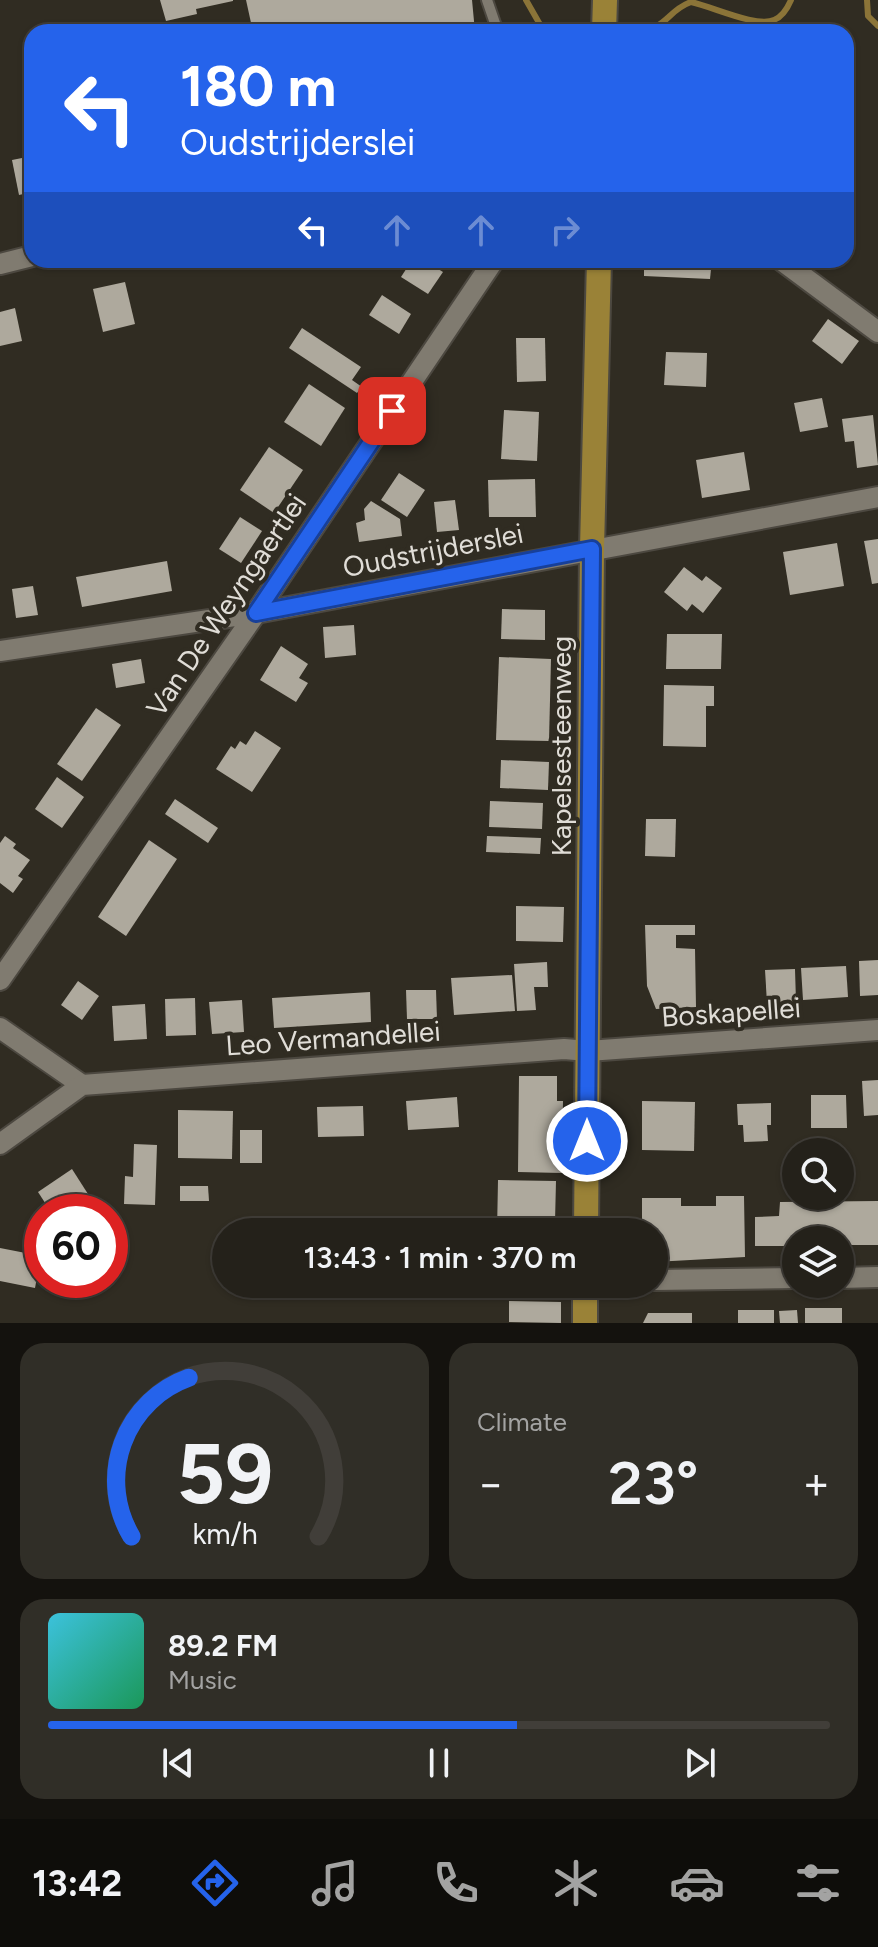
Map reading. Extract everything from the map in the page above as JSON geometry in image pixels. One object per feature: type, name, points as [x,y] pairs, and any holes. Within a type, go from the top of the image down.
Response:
[{"type":"main road","points":[[604,24],[605,0]]},
{"type":"main road","name":"Kapelsesteenweg","points":[[586,1218],[592,549],[599,268]]},
{"type":"main road","points":[[585,1298],[585,1323]]},
{"type":"street","points":[[0,264],[24,258]]},
{"type":"street","name":"Van De Weyngaertlei","points":[[0,980],[256,613],[489,268]]},
{"type":"street","points":[[792,268],[878,332]]},
{"type":"street","name":"Oudstrijderslei","points":[[0,651],[256,613],[878,497]]},
{"type":"street","points":[[0,1028],[82,1085],[0,1144]]},
{"type":"street","name":"Boskapellei","points":[[588,1051],[878,1030]]},
{"type":"street","name":"Leo Vermandellei","points":[[82,1085],[548,1050],[588,1051]]},
{"type":"street","points":[[854,1278],[878,1277]]},
{"type":"street","points":[[668,1280],[782,1278]]},
{"type":"lane","points":[[487,0],[495,24]]},
{"type":"building","points":[[160,0],[233,1],[196,9],[197,14],[166,21]]},
{"type":"building","points":[[246,0],[472,0],[474,24],[251,24]]},
{"type":"building","points":[[24,158],[24,194],[19,195],[12,160]]},
{"type":"building","points":[[407,268],[437,268],[443,272],[428,294],[401,277]]},
{"type":"building","points":[[644,268],[711,268],[710,279],[644,276]]},
{"type":"building","points":[[125,282],[135,324],[103,332],[93,289]]},
{"type":"building","points":[[382,295],[411,314],[399,334],[369,315]]},
{"type":"building","points":[[15,308],[22,341],[0,346],[0,312]]},
{"type":"building","points":[[828,319],[859,341],[842,364],[812,341]]},
{"type":"building","points":[[302,328],[361,367],[352,380],[362,387],[357,393],[289,348]]},
{"type":"building","points":[[516,338],[545,338],[546,381],[517,382]]},
{"type":"building","points":[[666,352],[707,353],[706,387],[664,385]]},
{"type":"building","points":[[309,384],[345,408],[321,446],[284,422]]},
{"type":"building","points":[[822,398],[828,427],[800,432],[794,403]]},
{"type":"building","points":[[504,410],[539,412],[537,461],[501,459]]},
{"type":"building","points":[[873,415],[878,465],[857,468],[854,441],[845,442],[842,419]]},
{"type":"building","points":[[269,447],[303,470],[274,513],[240,490]]},
{"type":"building","points":[[744,452],[750,490],[702,498],[696,460]]},
{"type":"building","points":[[399,473],[425,490],[407,517],[381,500]]},
{"type":"building","points":[[535,479],[536,517],[489,517],[488,480]]},
{"type":"building","points":[[455,500],[459,530],[437,532],[434,502]]},
{"type":"building","points":[[371,501],[400,519],[402,536],[359,542],[356,523],[365,520],[364,509]]},
{"type":"building","points":[[240,517],[262,531],[241,563],[219,549]]},
{"type":"building","points":[[878,539],[878,583],[872,584],[864,541]]},
{"type":"building","points":[[837,543],[844,586],[790,595],[783,552]]},
{"type":"building","points":[[167,561],[172,591],[82,607],[76,577]]},
{"type":"building","points":[[684,567],[702,581],[706,576],[722,588],[703,613],[692,604],[687,611],[664,592]]},
{"type":"building","points":[[33,586],[38,615],[16,618],[12,589]]},
{"type":"building","points":[[502,609],[545,610],[545,640],[501,639]]},
{"type":"building","points":[[354,625],[356,655],[325,658],[323,627]]},
{"type":"building","points":[[667,634],[722,634],[721,669],[666,669]]},
{"type":"building","points":[[281,646],[308,664],[299,678],[308,683],[296,702],[260,680]]},
{"type":"building","points":[[499,657],[551,659],[549,741],[496,740]]},
{"type":"building","points":[[141,659],[145,683],[116,688],[112,664]]},
{"type":"building","points":[[664,685],[714,686],[714,706],[706,706],[706,747],[663,746]]},
{"type":"building","points":[[96,708],[121,725],[82,781],[57,764]]},
{"type":"building","points":[[255,731],[281,748],[252,792],[216,769],[231,746],[235,749],[240,741],[246,745]]},
{"type":"building","points":[[501,760],[549,762],[548,790],[500,788]]},
{"type":"building","points":[[57,777],[84,797],[62,828],[35,809]]},
{"type":"building","points":[[175,799],[218,828],[208,843],[165,814]]},
{"type":"building","points":[[490,801],[543,803],[542,829],[489,827]]},
{"type":"building","points":[[646,819],[676,819],[675,857],[645,856]]},
{"type":"building","points":[[5,836],[16,844],[13,848],[30,860],[18,876],[23,879],[13,893],[0,883],[0,843]]},
{"type":"building","points":[[487,836],[541,838],[540,854],[486,852]]},
{"type":"building","points":[[149,840],[177,859],[126,936],[98,917]]},
{"type":"building","points":[[516,906],[564,907],[563,942],[516,941]]},
{"type":"building","points":[[645,925],[695,925],[695,935],[676,935],[676,948],[695,949],[696,1007],[656,1009],[647,986]]},
{"type":"building","points":[[878,960],[878,995],[860,996],[859,961]]},
{"type":"building","points":[[547,962],[548,987],[534,987],[536,1010],[517,1011],[514,964]]},
{"type":"building","points":[[846,966],[848,997],[803,1000],[801,968]]},
{"type":"building","points":[[795,969],[796,1002],[767,1003],[765,970]]},
{"type":"building","points":[[512,975],[515,1011],[454,1015],[451,978]]},
{"type":"building","points":[[78,981],[99,996],[82,1020],[61,1005]]},
{"type":"building","points":[[406,990],[436,990],[437,1019],[407,1019]]},
{"type":"building","points":[[370,992],[371,1022],[274,1028],[272,998]]},
{"type":"building","points":[[195,998],[196,1035],[166,1036],[165,999]]},
{"type":"building","points":[[242,1000],[244,1032],[212,1034],[209,1002]]},
{"type":"building","points":[[145,1004],[147,1039],[114,1041],[112,1006]]},
{"type":"building","points":[[519,1076],[557,1076],[557,1101],[563,1101],[562,1173],[518,1172]]},
{"type":"building","points":[[878,1080],[878,1115],[864,1116],[862,1081]]},
{"type":"building","points":[[811,1095],[846,1095],[847,1128],[811,1128]]},
{"type":"building","points":[[457,1097],[459,1127],[408,1130],[406,1101]]},
{"type":"building","points":[[642,1101],[695,1102],[694,1151],[642,1150]]},
{"type":"building","points":[[771,1103],[768,1141],[744,1142],[743,1125],[738,1125],[737,1104]]},
{"type":"building","points":[[363,1106],[364,1136],[318,1137],[317,1107]]},
{"type":"building","points":[[178,1110],[233,1111],[232,1159],[178,1158]]},
{"type":"building","points":[[240,1130],[262,1130],[262,1163],[240,1163]]},
{"type":"building","points":[[134,1144],[157,1145],[155,1205],[128,1204],[128,1194],[124,1194],[125,1176],[133,1177]]},
{"type":"building","points":[[72,1169],[88,1194],[39,1194]]},
{"type":"building","points":[[498,1180],[556,1181],[555,1218],[497,1218]]},
{"type":"building","points":[[180,1186],[208,1186],[209,1201],[180,1201]]},
{"type":"building","points":[[716,1196],[744,1196],[745,1257],[668,1261],[668,1218],[642,1218],[642,1198],[681,1198],[681,1206],[716,1206]]},
{"type":"building","points":[[854,1201],[878,1201],[878,1245],[854,1245],[854,1226],[782,1226],[782,1246],[755,1246],[755,1217],[779,1216],[780,1202],[782,1210],[854,1210]]},
{"type":"building","points":[[0,1248],[24,1253],[24,1286],[0,1281]]},
{"type":"building","points":[[509,1301],[561,1302],[561,1323],[509,1322]]},
{"type":"building","points":[[805,1308],[842,1308],[842,1323],[805,1323]]},
{"type":"building","points":[[738,1310],[774,1310],[774,1323],[738,1323]]},
{"type":"building","points":[[797,1310],[798,1323],[780,1323],[779,1311]]},
{"type":"building","points":[[648,1313],[692,1313],[692,1323],[643,1323]]},
{"type":"waterway","points":[[526,0],[540,24]]},
{"type":"waterway","points":[[661,24],[676,10],[691,2],[766,22],[780,17],[791,0]]},
{"type":"waterway","points":[[867,0],[868,16],[878,26]]},
{"type":"route","points":[[392,411],[256,613],[592,549],[587,1141]]}]
